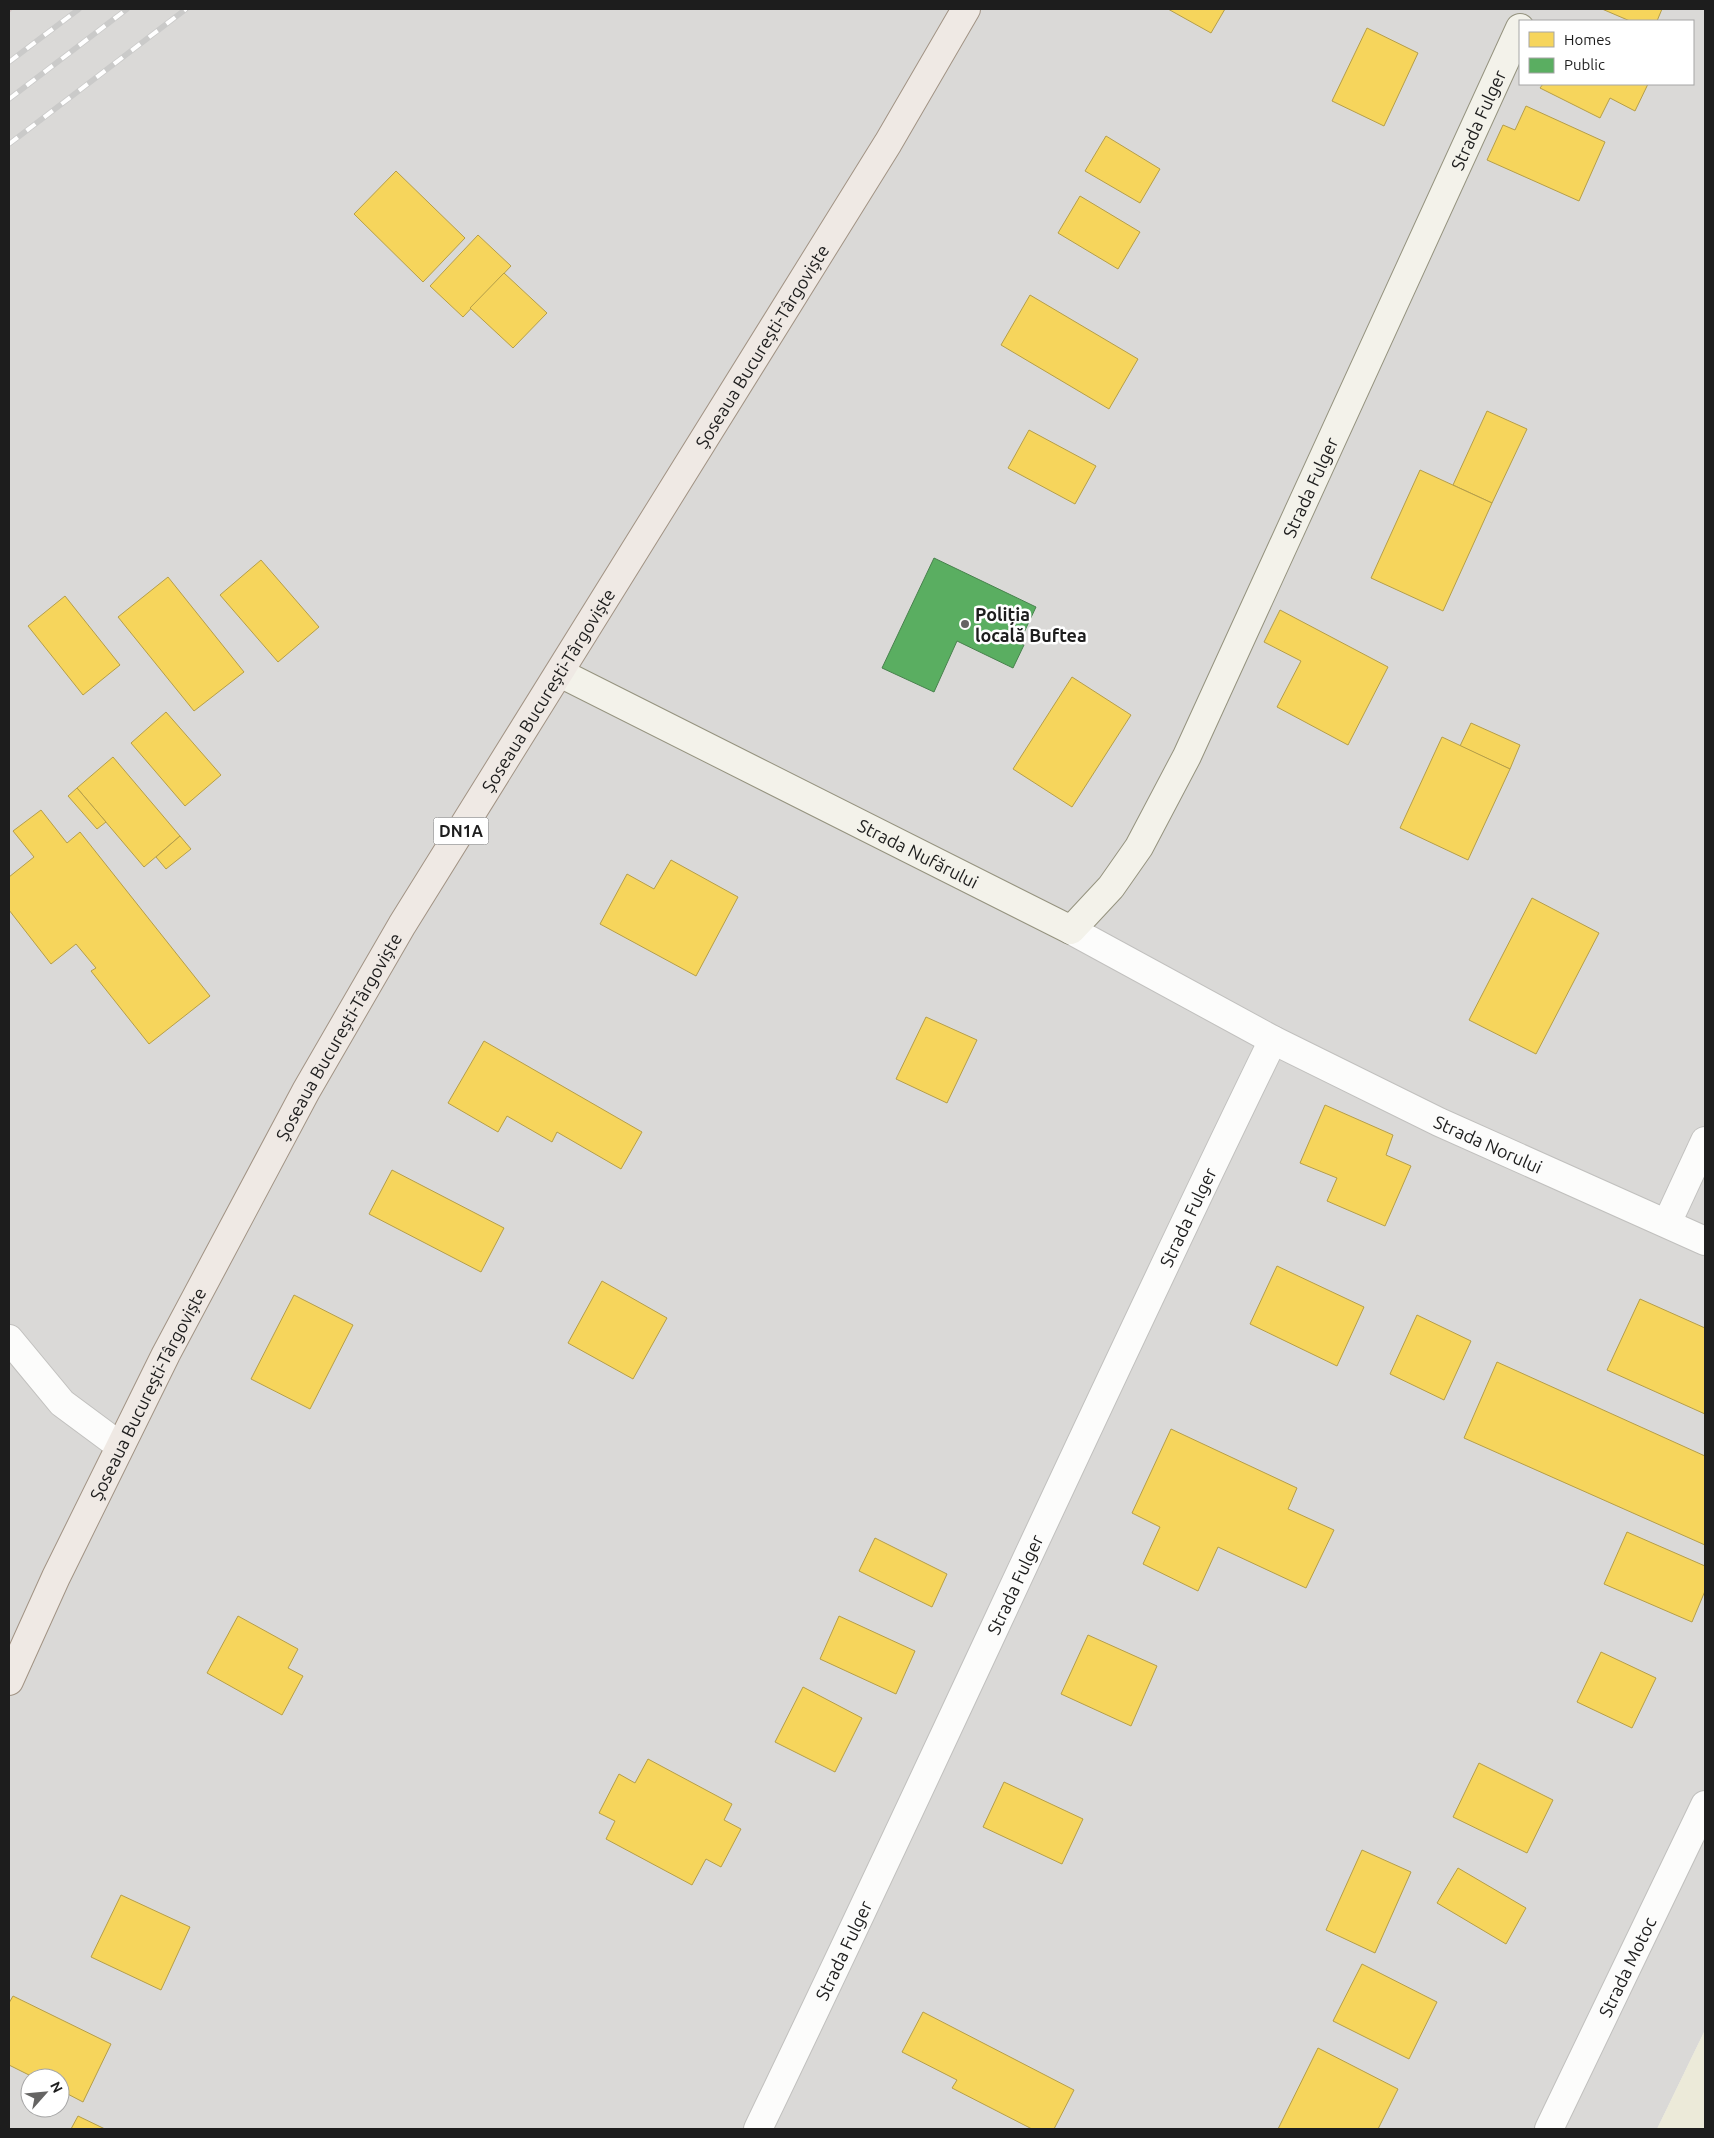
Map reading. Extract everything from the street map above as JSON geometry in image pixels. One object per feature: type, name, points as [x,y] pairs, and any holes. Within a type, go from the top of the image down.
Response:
[{"type":"main road","name":"Șoseaua București-Târgoviște","points":[[9,1681],[56,1577],[170,1345],[306,1091],[402,925],[888,143],[966,9]]},
{"type":"street","name":"Strada Fulger","points":[[1071,930],[1111,887],[1139,847],[1187,756],[1519,30]]},
{"type":"street","name":"Strada Nufărului","points":[[560,673],[1071,930],[1273,1040]]},
{"type":"street","name":"Strada Fulger","points":[[758,2129],[857,1925],[998,1617],[1182,1225],[1273,1040]]},
{"type":"street","name":"Strada Norului","points":[[1273,1040],[1439,1122],[1705,1241]]},
{"type":"street","points":[[1667,1223],[1705,1141]]},
{"type":"street","points":[[9,1339],[62,1403],[120,1446]]},
{"type":"street","name":"Strada Motoc","points":[[1549,2129],[1705,1805]]},
{"type":"shaded area","points":[[9,9],[1705,9],[1705,2030],[1657,2129],[9,2129]]},
{"type":"shaded area","points":[[1705,2030],[1705,2129],[1657,2129]]},
{"type":"building: Homes","points":[[1168,9],[1225,9],[1211,33]]},
{"type":"building: Homes","points":[[1602,9],[1662,9],[1657,20],[1628,20]]},
{"type":"building: Homes","points":[[1367,28],[1418,53],[1384,126],[1332,101]]},
{"type":"building: Homes","points":[[1542,85],[1648,85],[1635,111],[1610,98],[1600,118],[1540,88]]},
{"type":"building: Homes","points":[[1526,106],[1605,142],[1579,201],[1487,160],[1503,125],[1515,130]]},
{"type":"building: Homes","points":[[1106,136],[1160,169],[1140,203],[1085,171]]},
{"type":"building: Homes","points":[[396,171],[465,238],[423,282],[354,214]]},
{"type":"building: Homes","points":[[1080,196],[1140,232],[1118,269],[1058,233]]},
{"type":"building: Homes","points":[[478,235],[511,266],[463,317],[430,286]]},
{"type":"building: Homes","points":[[504,273],[547,313],[513,348],[470,308]]},
{"type":"building: Homes","points":[[1030,295],[1138,359],[1109,409],[1001,345]]},
{"type":"building: Homes","points":[[1487,411],[1527,429],[1492,503],[1453,485]]},
{"type":"building: Homes","points":[[1029,430],[1096,466],[1075,504],[1008,468]]},
{"type":"building: Homes","points":[[1420,470],[1492,503],[1443,611],[1371,578]]},
{"type":"building: Homes","points":[[261,560],[319,627],[278,662],[220,595]]},
{"type":"building: Homes","points":[[168,577],[244,672],[194,711],[118,617]]},
{"type":"building: Homes","points":[[65,596],[120,665],[83,695],[28,626]]},
{"type":"building: Homes","points":[[1280,610],[1388,667],[1348,745],[1277,707],[1301,661],[1264,642]]},
{"type":"building: Homes","points":[[1072,677],[1131,715],[1072,807],[1013,769]]},
{"type":"building: Homes","points":[[166,712],[221,775],[185,806],[131,743]]},
{"type":"building: Homes","points":[[1471,723],[1520,745],[1510,769],[1460,746]]},
{"type":"building: Homes","points":[[1442,737],[1510,769],[1468,860],[1400,828]]},
{"type":"building: Homes","points":[[113,757],[180,836],[144,867],[77,788]]},
{"type":"building: Homes","points":[[77,788],[106,822],[97,829],[68,796]]},
{"type":"building: Homes","points":[[41,810],[67,843],[80,832],[210,996],[149,1044],[91,971],[96,968],[76,944],[51,964],[9,910],[9,877],[34,857],[13,831]]},
{"type":"building: Homes","points":[[180,836],[191,849],[166,869],[156,857]]},
{"type":"building: Homes","points":[[671,860],[738,897],[696,976],[600,924],[627,874],[654,889]]},
{"type":"building: Homes","points":[[1532,898],[1599,933],[1536,1054],[1469,1020]]},
{"type":"building: Homes","points":[[926,1017],[977,1040],[947,1103],[896,1079]]},
{"type":"building: Homes","points":[[484,1041],[642,1132],[621,1169],[557,1132],[552,1142],[507,1116],[498,1132],[448,1103]]},
{"type":"building: Homes","points":[[1325,1105],[1393,1135],[1386,1155],[1411,1166],[1385,1226],[1327,1201],[1337,1178],[1300,1163]]},
{"type":"building: Homes","points":[[392,1170],[504,1228],[481,1272],[369,1214]]},
{"type":"building: Homes","points":[[1277,1266],[1364,1307],[1337,1366],[1250,1324]]},
{"type":"building: Homes","points":[[602,1281],[667,1318],[633,1379],[568,1343]]},
{"type":"building: Homes","points":[[294,1295],[353,1325],[310,1409],[251,1379]]},
{"type":"building: Homes","points":[[1640,1299],[1705,1328],[1705,1414],[1607,1370]]},
{"type":"building: Homes","points":[[1417,1315],[1471,1341],[1444,1400],[1390,1374]]},
{"type":"building: Homes","points":[[1497,1362],[1705,1456],[1705,1545],[1464,1438]]},
{"type":"building: Homes","points":[[1171,1429],[1297,1488],[1288,1509],[1334,1530],[1306,1588],[1218,1547],[1198,1591],[1143,1564],[1160,1527],[1132,1513]]},
{"type":"building: Homes","points":[[1627,1532],[1705,1566],[1705,1591],[1692,1622],[1604,1584]]},
{"type":"building: Homes","points":[[875,1538],[947,1574],[932,1607],[859,1571]]},
{"type":"building: Homes","points":[[238,1616],[298,1649],[288,1668],[303,1676],[282,1715],[207,1673]]},
{"type":"building: Homes","points":[[839,1616],[915,1651],[896,1694],[820,1659]]},
{"type":"building: Homes","points":[[1088,1635],[1157,1666],[1131,1726],[1061,1694]]},
{"type":"building: Homes","points":[[1601,1652],[1656,1678],[1632,1728],[1577,1702]]},
{"type":"building: Homes","points":[[803,1687],[862,1718],[835,1772],[775,1742]]},
{"type":"building: Homes","points":[[648,1759],[732,1804],[724,1820],[741,1829],[721,1867],[706,1859],[692,1885],[606,1839],[615,1821],[599,1813],[619,1774],[635,1783]]},
{"type":"building: Homes","points":[[1479,1763],[1553,1800],[1527,1853],[1453,1817]]},
{"type":"building: Homes","points":[[1004,1782],[1083,1819],[1062,1864],[983,1827]]},
{"type":"building: Homes","points":[[1362,1850],[1411,1872],[1375,1953],[1326,1930]]},
{"type":"building: Homes","points":[[1458,1868],[1526,1908],[1506,1944],[1437,1903]]},
{"type":"building: Homes","points":[[121,1895],[190,1927],[161,1990],[91,1957]]},
{"type":"building: Homes","points":[[1362,1964],[1437,2002],[1409,2059],[1333,2021]]},
{"type":"building: Homes","points":[[13,1996],[111,2044],[83,2102],[70,2095],[70,2068],[20,2068],[20,2070],[9,2065],[9,2003]]},
{"type":"building: Homes","points":[[923,2012],[1074,2090],[1054,2129],[1032,2129],[952,2088],[957,2080],[902,2052]]},
{"type":"building: Homes","points":[[1318,2048],[1398,2089],[1378,2129],[1278,2129]]},
{"type":"building: Homes","points":[[78,2116],[105,2129],[71,2129]]},
{"type":"building: Public","name":"Poliția locală Buftea","points":[[934,558],[1036,607],[1019,643],[1024,645],[1013,668],[957,641],[934,692],[882,668]]},
{"type":"railway","points":[[9,62],[79,9]]},
{"type":"railway","points":[[9,99],[127,9]]},
{"type":"railway","points":[[9,144],[186,9]]},
{"type":"place","name":"Poliția locală Buftea","points":[[965,624]]}]
